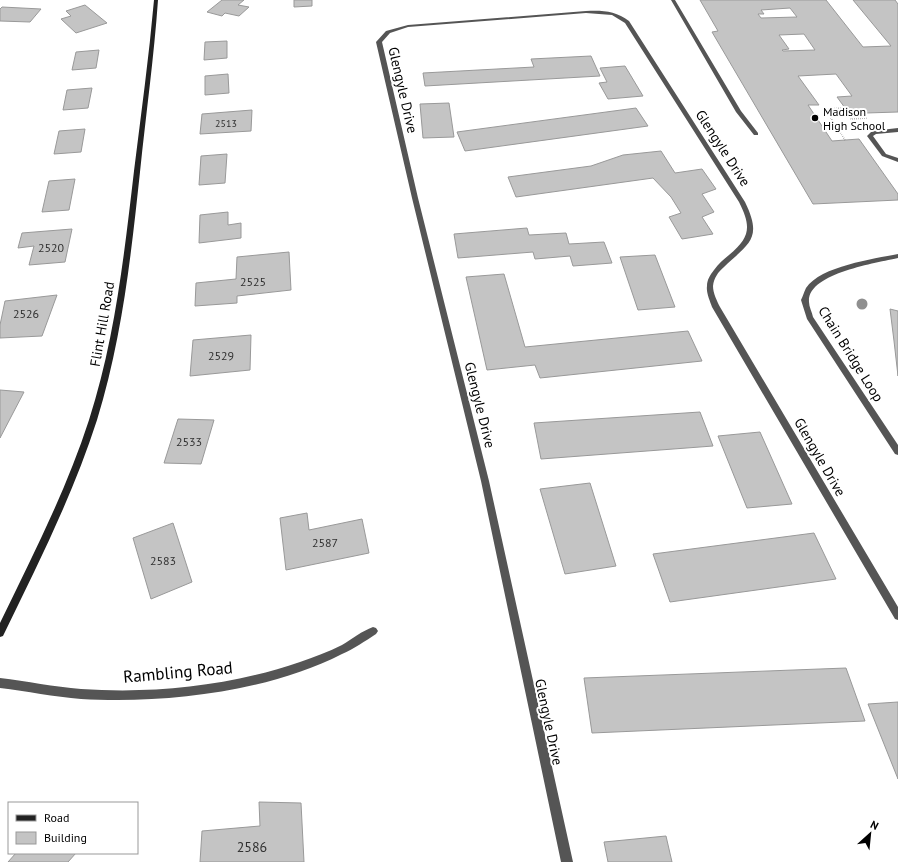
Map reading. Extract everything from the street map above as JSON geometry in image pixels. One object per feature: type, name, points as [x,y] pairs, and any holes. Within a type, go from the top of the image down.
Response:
[{"type":"street","name":"Flint Hill Road","points":[[0,633],[46,536],[82,450],[102,390],[116,332],[133,213],[156,0]]},
{"type":"street","points":[[673,0],[739,112],[756,134]]},
{"type":"street","name":"Glengyle Drive","points":[[567,862],[485,481],[415,198],[379,42],[388,32],[408,26],[593,12],[611,13],[622,16],[742,202],[750,221],[750,234],[744,246],[716,270],[710,286],[716,307],[898,616]]},
{"type":"street","points":[[898,130],[874,132],[870,136],[884,155],[898,160]]},
{"type":"street","name":"Chain Bridge Loop","points":[[898,256],[831,272],[817,280],[808,290],[805,300],[810,318],[898,452]]},
{"type":"street","name":"Rambling Road","points":[[0,683],[81,694],[136,694],[212,688],[276,675],[329,656],[373,632]]},
{"type":"path","points":[[845,140],[825,109],[843,108],[851,119],[874,118]]},
{"type":"building","points":[[222,0],[244,0],[238,5],[249,7],[239,16],[225,13],[222,16],[207,12]]},
{"type":"building","points":[[294,0],[312,0],[312,6],[294,7]]},
{"type":"building","points":[[700,0],[826,0],[863,47],[891,46],[853,0],[895,0],[898,4],[898,112],[848,112],[837,97],[852,96],[836,74],[798,76],[819,105],[808,105],[832,141],[859,139],[898,194],[898,200],[813,204],[712,32],[718,31]],"holes":[[[790,8],[797,17],[761,18],[758,14],[764,14],[761,10]],[[804,34],[815,50],[782,50],[789,49],[779,35]]]},
{"type":"building","points":[[85,5],[107,23],[76,33],[61,19],[71,16],[66,11]]},
{"type":"building","points":[[2,7],[41,9],[30,22],[0,21],[0,9]]},
{"type":"building","points":[[227,41],[227,58],[204,60],[205,42]]},
{"type":"building","points":[[99,50],[96,68],[72,70],[76,52]]},
{"type":"building","points":[[591,56],[600,76],[425,86],[423,73],[534,67],[531,59]]},
{"type":"building","points":[[625,66],[643,96],[608,99],[599,83],[607,82],[600,68]]},
{"type":"building","points":[[228,74],[229,93],[205,95],[205,76]]},
{"type":"building","points":[[92,88],[88,108],[63,110],[67,90]]},
{"type":"building","points":[[449,103],[454,137],[423,138],[420,104]]},
{"type":"building","points":[[636,108],[648,126],[465,151],[457,132]]},
{"type":"building","points":[[252,110],[251,131],[200,134],[202,114]]},
{"type":"building","points":[[85,129],[81,152],[54,154],[59,131]]},
{"type":"building","points":[[661,151],[675,173],[702,169],[716,189],[702,194],[714,212],[702,217],[713,234],[682,239],[669,217],[681,213],[671,197],[653,178],[516,197],[508,177],[591,166],[623,155]]},
{"type":"building","points":[[227,154],[225,183],[199,185],[201,156]]},
{"type":"building","points":[[75,179],[69,210],[42,212],[49,181]]},
{"type":"building","points":[[228,212],[228,225],[241,223],[241,238],[199,243],[200,215]]},
{"type":"building","points":[[527,228],[529,235],[566,233],[569,244],[604,242],[612,263],[573,266],[570,256],[535,259],[533,252],[458,258],[454,234]]},
{"type":"building","points":[[72,229],[65,262],[29,265],[34,246],[18,248],[22,233]]},
{"type":"building","points":[[289,252],[291,290],[237,296],[237,303],[195,306],[196,283],[236,279],[237,257]]},
{"type":"building","points":[[655,255],[675,307],[638,310],[620,257]]},
{"type":"building","points":[[504,274],[525,347],[688,331],[702,361],[540,378],[535,365],[487,370],[466,277]]},
{"type":"building","points":[[57,295],[42,336],[0,338],[0,325],[5,301]]},
{"type":"building","points":[[890,309],[898,311],[898,376],[894,341]]},
{"type":"building","points":[[251,335],[250,370],[190,376],[193,340]]},
{"type":"building","points":[[0,390],[24,392],[0,438]]},
{"type":"building","points":[[700,412],[713,446],[541,459],[534,423]]},
{"type":"building","points":[[178,419],[214,420],[201,464],[164,463]]},
{"type":"building","points":[[760,432],[792,504],[747,508],[718,436]]},
{"type":"building","points":[[590,483],[616,566],[565,574],[540,489]]},
{"type":"building","points":[[307,513],[309,530],[362,519],[369,553],[286,570],[280,518]]},
{"type":"building","points":[[173,523],[192,582],[151,599],[133,538]]},
{"type":"building","points":[[814,533],[836,579],[670,602],[653,554]]},
{"type":"building","points":[[846,668],[865,721],[592,733],[584,678]]},
{"type":"building","points":[[898,702],[898,779],[868,704]]},
{"type":"building","points":[[259,802],[301,803],[304,862],[200,862],[202,831],[260,826]]},
{"type":"building","points":[[666,836],[672,862],[608,862],[604,842]]},
{"type":"building","points":[[15,854],[75,854],[68,862],[8,862]]},
{"type":"place","name":"Madison High School","points":[[815,118]]}]
